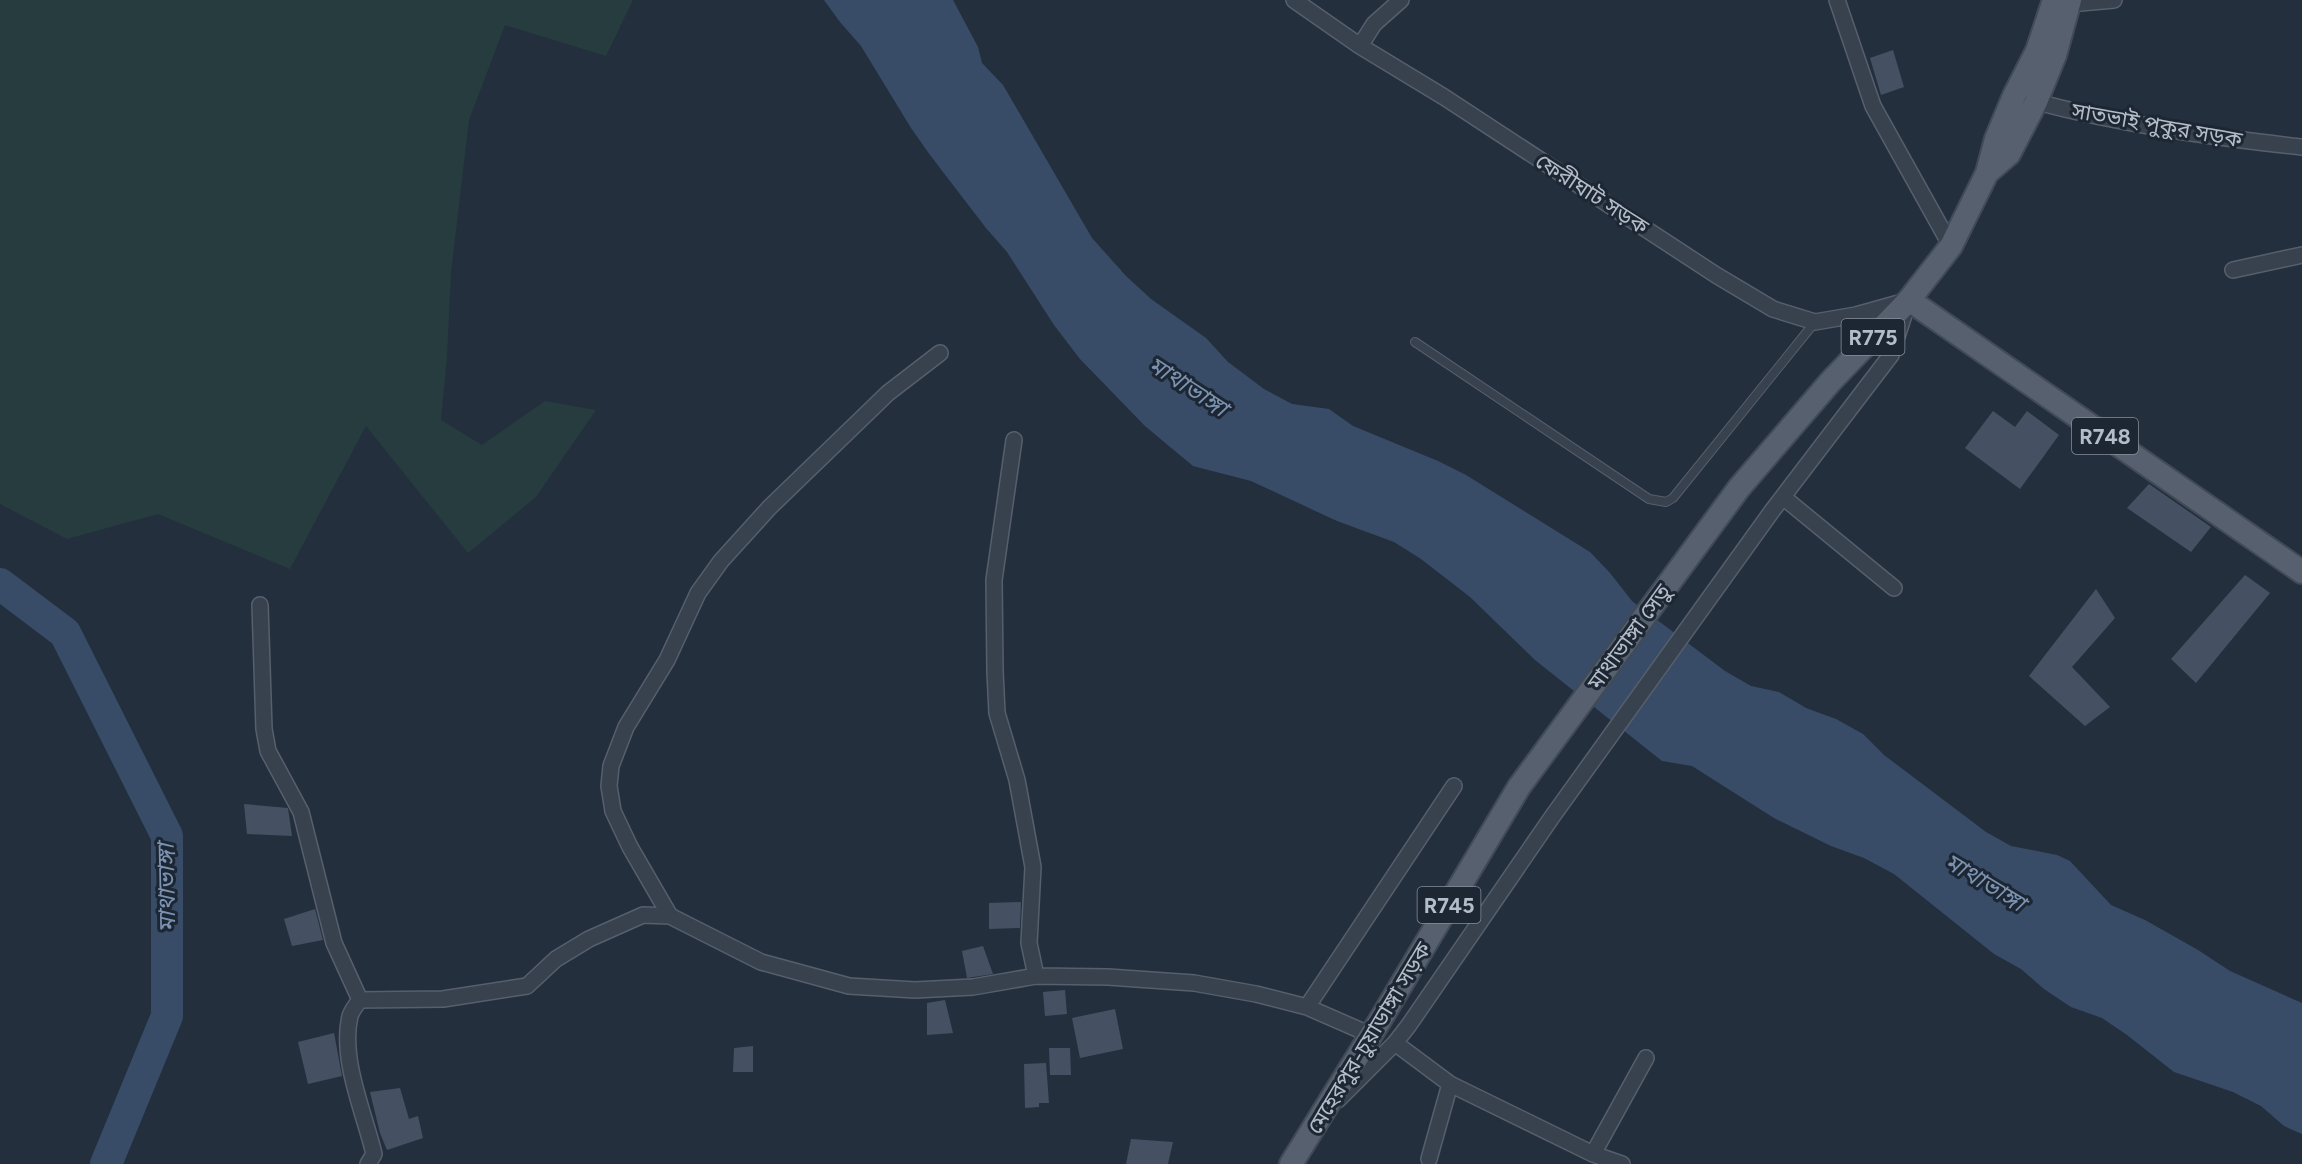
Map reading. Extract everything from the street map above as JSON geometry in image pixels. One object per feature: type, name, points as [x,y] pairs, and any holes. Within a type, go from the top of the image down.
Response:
[{"type":"main road","name":"R775","points":[[1987,173],[2010,154],[2036,102],[2055,55],[2064,1]]},
{"type":"main road","name":"R775","points":[[1909,300],[1951,246],[1987,173],[1996,139],[2014,96],[2064,1]]},
{"type":"main road","name":"মাথাভাঙ্গা সেতু","points":[[1519,787],[1739,488],[1831,381],[1909,300]]},
{"type":"main road","name":"R748","points":[[1909,300],[2302,572]]},
{"type":"main road","name":"মেহেরপুর-চুয়াডাঙ্গা সড়ক","points":[[1291,1164],[1321,1118],[1519,787]]},
{"type":"street","name":"ফেরীঘাট সড়ক","points":[[1294,0],[1359,46],[1444,97],[1716,275],[1773,309],[1815,322],[1856,315],[1909,300]]},
{"type":"street","points":[[1359,46],[1374,24],[1401,0]]},
{"type":"street","points":[[1837,0],[1873,106],[1951,246]]},
{"type":"street","points":[[2064,1],[2115,0]]},
{"type":"street","name":"সাতভাই পুকুর সড়ক","points":[[2014,96],[2163,129],[2215,138],[2302,147]]},
{"type":"street","points":[[2233,270],[2302,255]]},
{"type":"street","points":[[1321,1118],[1395,1043],[1552,817],[1772,511],[1891,355],[1909,300]]},
{"type":"street","points":[[670,916],[630,847],[613,810],[609,786],[611,766],[626,727],[667,660],[698,593],[721,561],[769,508],[880,401],[940,353]]},
{"type":"street","points":[[1014,440],[994,580],[995,671],[997,714],[1017,780],[1033,867],[1029,943],[1036,976]]},
{"type":"street","points":[[1783,497],[1894,588]]},
{"type":"street","points":[[260,604],[264,729],[268,751],[301,812],[334,943],[360,1000]]},
{"type":"street","points":[[1307,1006],[1454,786]]},
{"type":"street","points":[[360,1000],[442,999],[527,986],[556,959],[589,939],[643,915],[670,916],[761,962],[849,986],[915,990],[973,987],[1036,976],[1108,977],[1194,983],[1307,1006],[1371,1035]]},
{"type":"street","points":[[360,1000],[350,1014],[347,1042],[352,1072],[374,1154],[369,1164]]},
{"type":"street","points":[[1395,1043],[1450,1084],[1593,1154],[1622,1164]]},
{"type":"street","points":[[1593,1154],[1646,1058]]},
{"type":"street","points":[[1429,1159],[1450,1084]]},
{"type":"lane","points":[[1415,342],[1648,499],[1666,502],[1674,498],[1815,322]]},
{"type":"green space","points":[[0,0],[633,0],[606,56],[505,25],[469,120],[451,273],[441,420],[482,445],[545,401],[596,410],[536,497],[468,553],[366,426],[290,569],[158,514],[67,539],[0,504]]},
{"type":"water","points":[[824,0],[953,0],[978,47],[982,63],[1003,85],[1092,238],[1126,276],[1151,299],[1206,338],[1228,362],[1264,389],[1292,404],[1329,409],[1353,426],[1466,475],[1590,552],[1632,601],[1725,671],[1751,686],[1779,692],[1806,708],[1836,719],[1863,734],[1884,755],[1986,832],[2011,846],[2057,855],[2070,861],[2111,905],[2145,920],[2230,971],[2302,1003],[2302,1134],[2284,1126],[2261,1106],[2233,1092],[2174,1072],[2102,1018],[2071,1007],[2044,989],[2021,969],[1994,954],[1894,874],[1864,858],[1831,846],[1774,818],[1692,766],[1662,761],[1535,660],[1470,597],[1421,559],[1394,542],[1337,521],[1251,481],[1193,466],[1145,426],[1080,359],[1054,325],[1007,252],[930,155],[861,46]]},
{"type":"building","points":[[1893,50],[1904,87],[1881,95],[1870,58]]},
{"type":"building","points":[[1993,411],[2015,427],[2027,411],[2059,435],[2020,489],[1965,448]]},
{"type":"building","points":[[2149,484],[2211,527],[2191,552],[2127,508]]},
{"type":"building","points":[[2245,575],[2270,593],[2196,683],[2171,659]]},
{"type":"building","points":[[2096,589],[2115,618],[2072,667],[2110,707],[2085,726],[2029,676]]},
{"type":"building","points":[[244,804],[288,808],[292,836],[247,834]]},
{"type":"building","points":[[1021,902],[1020,928],[989,929],[989,903]]},
{"type":"building","points":[[315,909],[323,940],[292,946],[284,919]]},
{"type":"building","points":[[983,946],[993,974],[967,978],[962,951]]},
{"type":"building","points":[[1065,990],[1067,1014],[1045,1016],[1043,992]]},
{"type":"building","points":[[945,1000],[953,1033],[927,1035],[927,1003]]},
{"type":"building","points":[[1115,1009],[1123,1049],[1080,1058],[1072,1018]]},
{"type":"building","points":[[334,1033],[342,1076],[308,1084],[298,1042]]},
{"type":"building","points":[[753,1046],[753,1072],[733,1072],[734,1048]]},
{"type":"building","points":[[1049,1048],[1070,1048],[1071,1075],[1050,1075]]},
{"type":"building","points":[[1046,1063],[1049,1103],[1039,1103],[1039,1107],[1025,1108],[1024,1064]]},
{"type":"building","points":[[400,1088],[409,1119],[418,1116],[423,1138],[387,1150],[380,1133],[370,1092]]},
{"type":"building","points":[[1131,1139],[1173,1142],[1168,1164],[1126,1164]]},
{"type":"waterway","name":"মাথাভাঙ্গা","points":[[0,584],[65,633],[167,836],[167,1016],[106,1164]]}]
